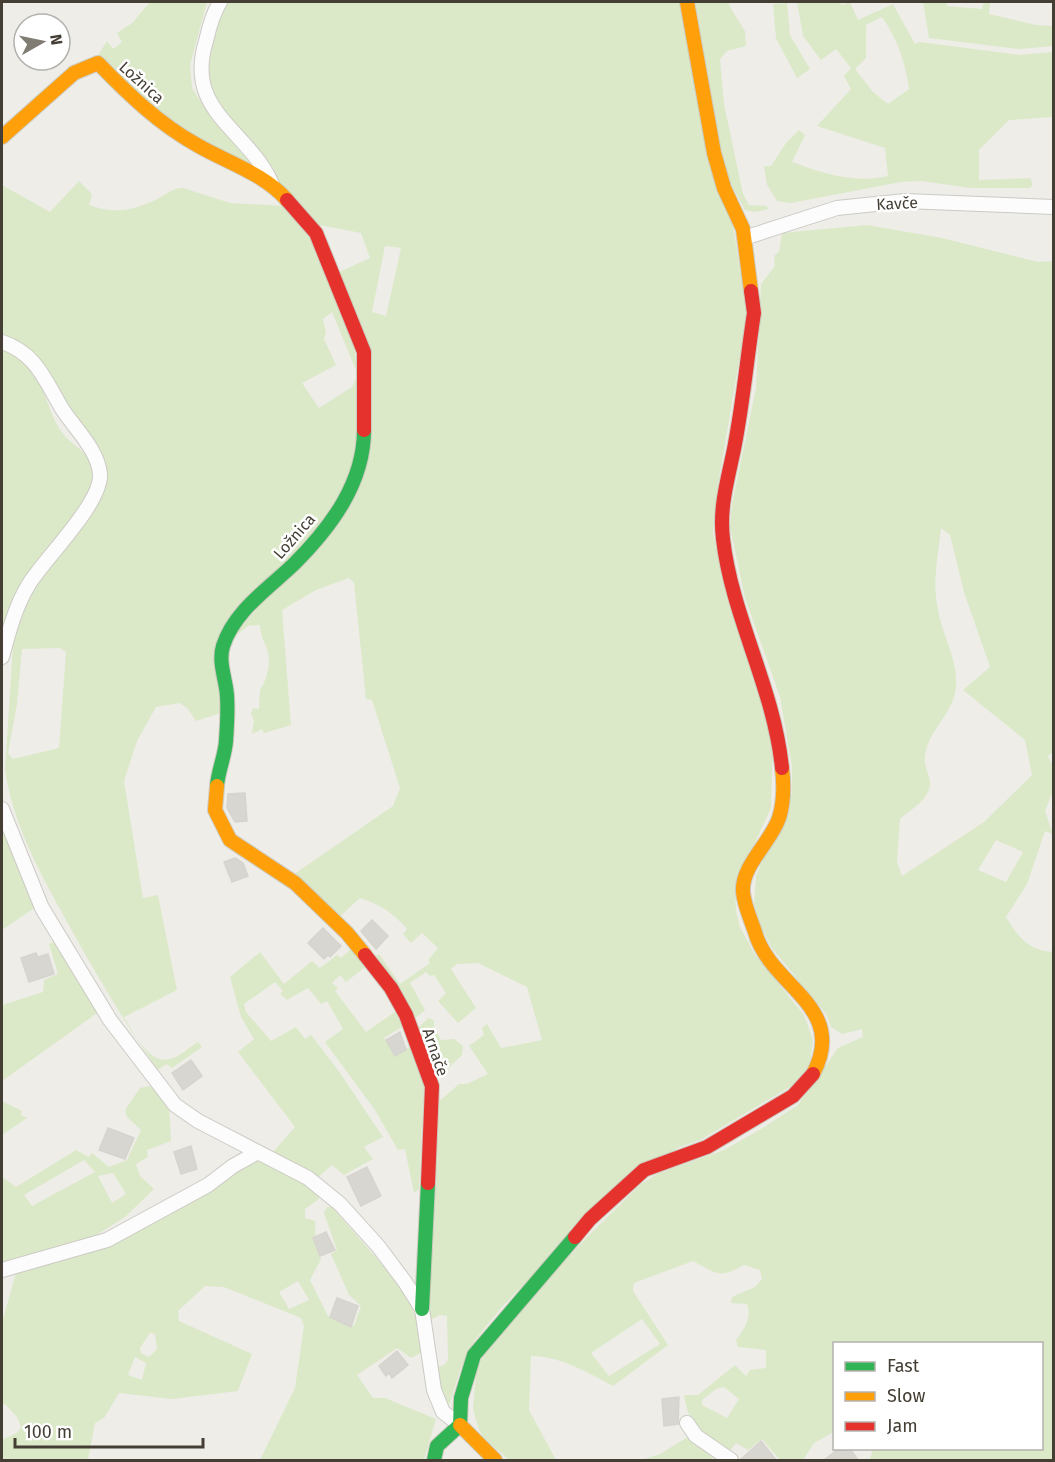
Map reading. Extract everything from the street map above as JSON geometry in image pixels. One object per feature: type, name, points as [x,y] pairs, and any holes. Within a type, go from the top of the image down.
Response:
[{"type":"street","name":"Ložnica","points":[[220,2],[201,55],[201,84],[215,110],[254,154],[272,184],[316,233],[326,254],[338,292],[354,323],[364,352],[366,370],[364,450],[357,478],[333,516],[294,564],[266,587],[238,620],[223,646],[221,665],[227,694],[226,743],[218,775],[215,810],[230,840],[295,883]]},
{"type":"street","points":[[434,1461],[437,1446],[460,1425],[461,1398],[474,1355],[590,1220],[644,1170],[707,1146],[794,1096],[813,1076],[823,1054],[823,1033],[814,1013],[758,945],[743,891],[750,869],[779,819],[784,787],[780,746],[770,700],[738,603],[723,538],[722,500],[734,448],[754,313],[744,238],[724,188],[714,153],[687,2]]},
{"type":"street","name":"Ložnica","points":[[2,137],[74,73],[98,63],[137,103],[162,122],[196,145],[272,184]]},
{"type":"street","name":"Kavče","points":[[744,238],[837,208],[904,201],[1053,207]]},
{"type":"street","points":[[2,342],[28,355],[71,423],[88,444],[100,473],[91,502],[29,584],[14,613],[2,657]]},
{"type":"street","name":"Arnače","points":[[2,809],[42,908],[110,1020],[175,1105],[198,1121],[308,1178],[340,1204],[378,1246],[422,1309]]},
{"type":"street","name":"Arnače","points":[[295,883],[347,933],[391,988],[406,1015],[432,1086],[422,1309],[434,1390],[443,1412],[460,1425]]},
{"type":"street","points":[[2,1270],[106,1240],[208,1185],[233,1166],[258,1152]]},
{"type":"street","points":[[687,1423],[696,1436],[731,1461]]},
{"type":"street","points":[[460,1425],[495,1461]]},
{"type":"green space","points":[[150,2],[207,2],[190,65],[192,88],[212,119],[248,152],[265,175],[174,127],[98,55],[107,41],[113,49],[122,42],[117,33],[132,23]]},
{"type":"green space","points":[[226,2],[681,2],[733,225],[747,314],[717,491],[713,533],[730,604],[773,741],[771,808],[735,886],[736,912],[740,927],[754,953],[804,1015],[813,1040],[810,1062],[800,1081],[700,1140],[677,1148],[540,1268],[502,1307],[475,1340],[460,1370],[450,1403],[446,1404],[435,1368],[444,1365],[448,1360],[447,1316],[440,1315],[428,1321],[436,1104],[459,1084],[467,1084],[488,1074],[469,1046],[484,1035],[482,1028],[487,1024],[501,1048],[542,1040],[527,987],[478,963],[457,964],[451,969],[476,1008],[458,1023],[438,1001],[446,993],[434,975],[430,976],[426,972],[410,983],[425,1010],[412,1021],[374,958],[379,954],[400,984],[430,963],[428,960],[438,948],[422,933],[411,943],[403,934],[407,929],[397,918],[380,906],[360,898],[337,919],[290,877],[393,806],[400,788],[372,700],[366,699],[354,583],[349,578],[316,590],[282,610],[291,725],[264,733],[262,729],[252,734],[254,720],[251,714],[253,708],[259,709],[260,690],[266,678],[269,657],[260,625],[248,626],[230,640],[347,504],[368,404],[335,274],[370,258],[361,233],[314,224],[215,104],[206,79],[206,66],[207,53]],"holes":[[[385,246],[401,248],[386,316],[372,312]]]},
{"type":"green space","points":[[695,2],[729,2],[745,31],[746,46],[727,51],[720,59],[724,104],[743,194],[749,205],[767,206],[768,209],[755,212],[745,210],[726,175]]},
{"type":"green space","points":[[797,2],[840,2],[842,5],[850,2],[858,20],[893,4],[915,44],[920,42],[1019,55],[1053,52],[1053,117],[1009,120],[979,150],[979,180],[1030,178],[1033,184],[1030,188],[971,188],[921,181],[901,182],[791,203],[777,201],[767,185],[764,166],[771,166],[786,143],[799,130],[805,135],[792,162],[851,178],[888,176],[885,148],[817,126],[851,89],[844,76],[851,68],[836,49],[821,60],[803,36]],"holes":[[[882,17],[900,51],[909,89],[888,104],[873,92],[855,69],[866,58],[866,25]]]},
{"type":"green space","points":[[923,2],[947,2],[947,6],[982,9],[984,2],[990,2],[989,14],[1036,25],[1053,26],[1053,46],[1019,49],[929,38]]},
{"type":"green space","points":[[787,3],[790,35],[810,69],[797,78],[776,38],[773,4]]},
{"type":"green space","points":[[79,181],[92,194],[89,205],[108,210],[135,208],[183,188],[230,203],[285,206],[293,211],[320,253],[354,333],[362,367],[362,423],[357,463],[346,490],[289,563],[260,588],[225,630],[216,669],[221,713],[196,721],[188,709],[180,703],[156,707],[137,741],[124,781],[143,898],[158,895],[177,990],[124,1017],[142,1046],[155,1057],[173,1058],[198,1042],[202,1047],[172,1068],[166,1064],[158,1070],[129,1027],[102,984],[37,865],[17,819],[5,770],[14,629],[21,611],[41,577],[100,500],[105,482],[103,465],[98,453],[38,360],[18,343],[2,338],[2,185],[50,212]],"holes":[[[332,312],[358,375],[352,387],[319,408],[302,383],[336,365],[324,339],[326,333],[323,319]],[[60,648],[66,652],[59,748],[13,759],[8,753],[17,704],[22,649]]]},
{"type":"green space","points":[[867,225],[942,238],[1038,262],[1053,261],[1054,751],[1048,756],[1051,763],[1053,762],[1054,789],[1045,811],[1053,834],[1045,831],[1027,884],[1006,917],[1025,942],[1037,949],[1053,952],[1053,1460],[870,1459],[873,1450],[1043,1450],[1043,1342],[833,1342],[833,1433],[814,1443],[803,1460],[780,1460],[762,1439],[748,1450],[736,1443],[728,1453],[698,1430],[689,1416],[684,1395],[698,1395],[735,1365],[746,1376],[750,1370],[766,1368],[766,1350],[738,1347],[736,1340],[747,1323],[749,1314],[747,1304],[731,1303],[732,1297],[755,1287],[762,1279],[760,1270],[744,1265],[729,1272],[718,1273],[693,1261],[634,1283],[633,1291],[668,1345],[613,1386],[563,1362],[531,1356],[529,1410],[556,1460],[509,1460],[485,1439],[479,1430],[473,1409],[476,1373],[485,1351],[511,1319],[591,1233],[641,1184],[657,1174],[724,1150],[798,1105],[838,1048],[863,1037],[862,1029],[842,1034],[831,1027],[826,1014],[771,947],[754,904],[756,876],[792,793],[792,767],[780,697],[745,598],[730,527],[732,504],[756,388],[761,284],[775,266],[774,256],[779,252],[782,233]],"holes":[[[941,528],[950,535],[964,592],[990,667],[963,690],[1025,740],[1032,775],[984,822],[902,876],[897,862],[900,819],[922,801],[929,790],[926,751],[955,695],[955,666],[936,600],[937,559]],[[996,840],[1023,852],[1006,882],[978,870]],[[642,1319],[660,1344],[609,1376],[591,1353]],[[724,1387],[739,1399],[727,1418],[702,1405],[702,1400],[716,1389]]]},
{"type":"green space","points":[[2,349],[17,356],[36,375],[56,423],[64,435],[89,459],[94,477],[90,497],[2,638]]},
{"type":"green space","points":[[2,816],[35,902],[33,909],[2,930]]},
{"type":"green space","points":[[59,940],[100,1011],[2,1081],[2,1005],[43,992],[44,980],[58,974],[49,944]]},
{"type":"green space","points":[[353,947],[369,964],[346,982],[340,975],[332,983],[338,988],[335,991],[366,1032],[399,1009],[402,1027],[384,1038],[396,1055],[414,1044],[424,1085],[419,1189],[414,1193],[405,1149],[398,1150],[375,1110],[325,1042],[343,1029],[327,1001],[321,1004],[308,988],[287,1000],[280,994],[283,991],[275,982],[244,1004],[246,1012],[271,1041],[296,1027],[305,1039],[311,1035],[338,1070],[383,1137],[364,1147],[373,1159],[344,1175],[332,1165],[316,1179],[273,1152],[295,1127],[238,1052],[254,1039],[241,1017],[230,977],[260,952],[284,984],[312,961],[320,968],[337,955],[341,958]]},
{"type":"green space","points":[[428,1018],[434,1020],[434,1027],[441,1040],[454,1039],[463,1046],[462,1055],[438,1078],[417,1029]]},
{"type":"green space","points":[[150,1086],[169,1102],[171,1141],[147,1150],[148,1157],[136,1164],[140,1176],[154,1189],[125,1217],[95,1236],[16,1260],[2,1261],[2,1177],[16,1187],[76,1150],[89,1157],[92,1153],[109,1167],[127,1160],[141,1130],[127,1117],[125,1110],[140,1088]],"holes":[[[84,1160],[95,1172],[32,1206],[24,1195]],[[113,1173],[126,1194],[112,1203],[98,1176]]]},
{"type":"green space","points":[[2,1101],[22,1111],[21,1115],[27,1118],[2,1135]]},
{"type":"green space","points":[[257,1155],[276,1162],[319,1193],[319,1199],[305,1209],[305,1218],[315,1221],[316,1245],[321,1259],[310,1280],[328,1316],[354,1326],[361,1306],[349,1295],[331,1254],[337,1250],[324,1213],[327,1207],[332,1207],[406,1292],[418,1324],[422,1352],[411,1358],[397,1348],[357,1375],[373,1398],[385,1398],[436,1419],[424,1460],[260,1460],[295,1388],[304,1326],[301,1318],[224,1287],[205,1286],[178,1311],[179,1321],[252,1354],[238,1391],[172,1399],[119,1393],[104,1418],[95,1423],[88,1460],[2,1460],[2,1440],[17,1433],[21,1427],[17,1417],[5,1404],[2,1405],[2,1323],[17,1269],[77,1254]],"holes":[[[298,1281],[309,1300],[289,1309],[279,1292]],[[150,1333],[155,1334],[157,1349],[149,1357],[141,1353],[140,1348]],[[135,1357],[146,1363],[142,1380],[128,1375]]]},
{"type":"green space","points":[[691,1435],[717,1454],[711,1460],[641,1460],[660,1454]]},
{"type":"building","points":[[245,793],[247,821],[235,822],[227,808],[228,794]]},
{"type":"building","points":[[235,858],[243,863],[248,876],[232,882],[224,862]]},
{"type":"building","points":[[372,920],[388,936],[376,949],[361,931]]},
{"type":"building","points":[[323,928],[341,946],[330,957],[328,955],[324,959],[308,943]]},
{"type":"building","points":[[36,953],[38,957],[48,954],[54,974],[29,982],[21,958]]},
{"type":"building","points":[[400,1032],[406,1050],[395,1056],[386,1040]]},
{"type":"building","points":[[191,1060],[202,1076],[183,1090],[172,1073]]},
{"type":"building","points":[[108,1128],[134,1138],[125,1159],[99,1150]]},
{"type":"building","points":[[191,1146],[197,1169],[181,1174],[174,1152]]},
{"type":"building","points":[[367,1167],[381,1196],[361,1206],[347,1177]]},
{"type":"building","points":[[326,1232],[335,1250],[320,1256],[313,1238]]},
{"type":"building","points":[[337,1298],[358,1306],[351,1327],[330,1317]]},
{"type":"building","points":[[397,1351],[408,1365],[392,1378],[389,1373],[386,1376],[379,1366]]},
{"type":"building","points":[[679,1397],[678,1424],[664,1426],[662,1399]]},
{"type":"building","points":[[761,1441],[777,1461],[740,1461],[740,1460]]},
{"type":"building","points":[[837,1450],[851,1450],[859,1461],[823,1461]]},
{"type":"traffic: fast","points":[[217,786],[226,741],[227,696],[221,659],[228,633],[263,591],[308,550],[343,503],[358,468],[363,449],[364,430]]},
{"type":"traffic: fast","points":[[422,1309],[428,1183]]},
{"type":"traffic: fast","points":[[434,1460],[437,1446],[460,1425],[461,1398],[474,1355],[575,1237]]},
{"type":"traffic: slow","points":[[687,2],[714,153],[724,188],[743,229],[751,291]]},
{"type":"traffic: slow","points":[[2,137],[74,73],[98,63],[132,97],[170,128],[197,145],[256,175],[287,200]]},
{"type":"traffic: slow","points":[[782,768],[783,793],[779,818],[751,863],[743,892],[763,951],[775,968],[803,998],[814,1014],[821,1031],[821,1051],[813,1074]]},
{"type":"traffic: slow","points":[[217,786],[215,810],[230,840],[295,883],[347,933],[365,955]]},
{"type":"traffic: slow","points":[[460,1425],[495,1460]]},
{"type":"traffic: jam","points":[[287,200],[316,233],[364,352],[364,430]]},
{"type":"traffic: jam","points":[[751,291],[754,313],[740,415],[725,493],[722,527],[728,568],[771,709],[782,768]]},
{"type":"traffic: jam","points":[[365,955],[391,988],[406,1015],[432,1086],[428,1183]]},
{"type":"traffic: jam","points":[[575,1237],[590,1219],[644,1170],[707,1147],[793,1096],[813,1074]]}]
